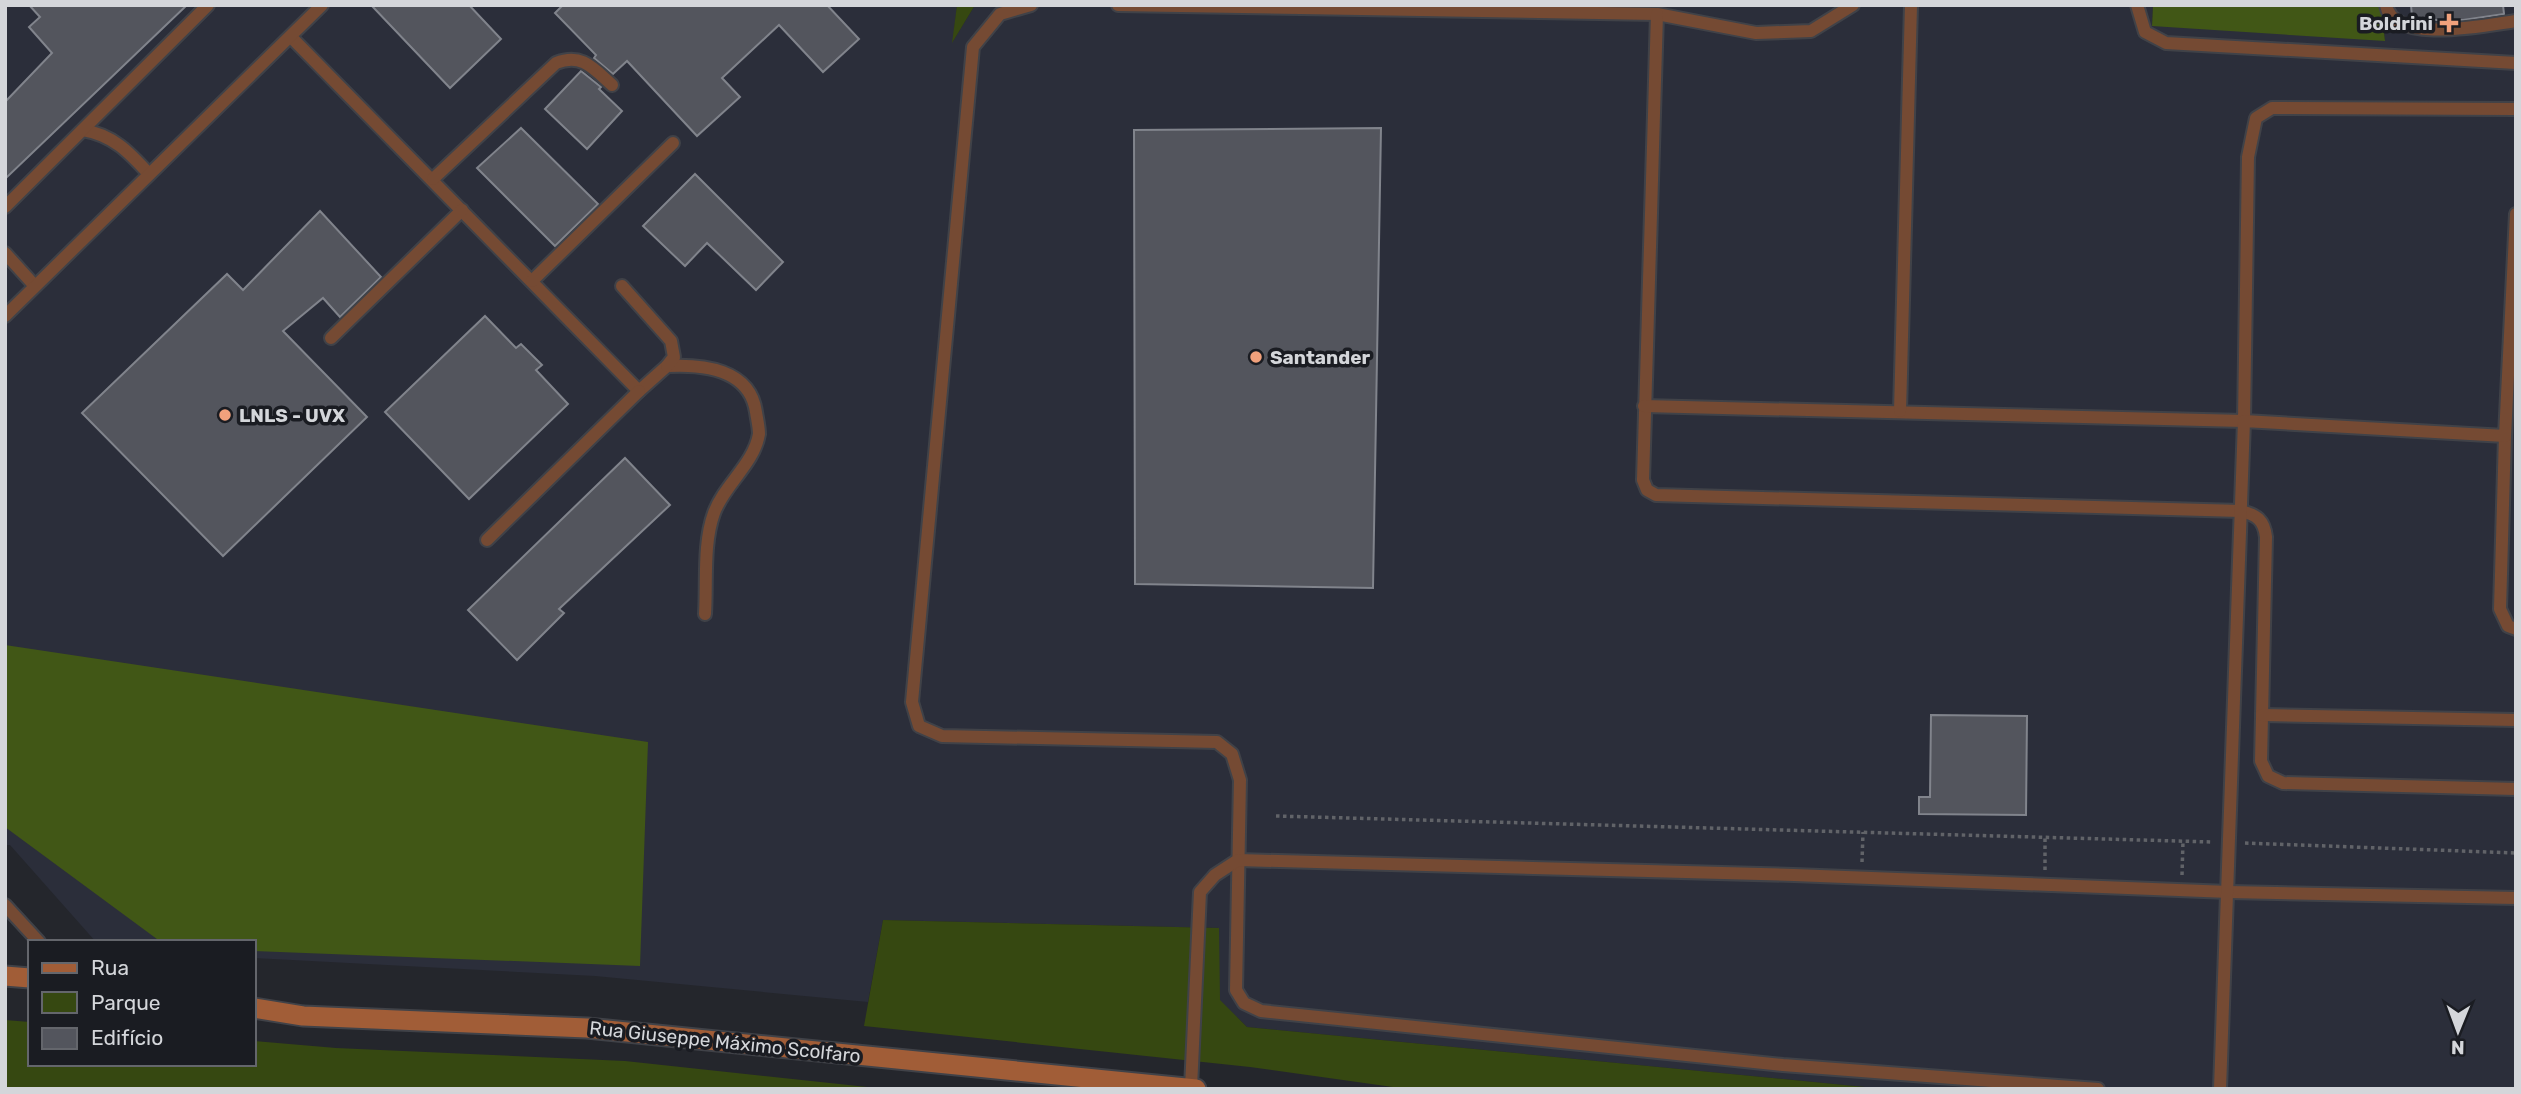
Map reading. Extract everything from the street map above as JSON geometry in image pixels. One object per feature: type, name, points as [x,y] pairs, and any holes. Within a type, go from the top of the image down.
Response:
[{"type":"main road","points":[[5,976],[28,978]]},
{"type":"main road","name":"Rua Giuseppe Máximo Scolfaro","points":[[256,1008],[303,1016],[586,1028],[1194,1088]]},
{"type":"lane","points":[[5,207],[208,5]]},
{"type":"lane","points":[[6,313],[322,5]]},
{"type":"lane","points":[[1031,5],[1000,15],[973,47],[912,702],[919,726],[942,736],[1217,741],[1232,754],[1240,780],[1237,990],[1244,1003],[1261,1010],[1783,1065],[2098,1089]]},
{"type":"lane","points":[[1118,5],[1657,14],[1756,33],[1811,30],[1853,5]]},
{"type":"lane","points":[[1900,411],[1911,5]]},
{"type":"lane","points":[[2137,5],[2145,32],[2166,43],[2516,62]]},
{"type":"lane","points":[[2386,5],[2387,13],[2396,23],[2410,27],[2458,29],[2516,21]]},
{"type":"lane","points":[[1657,14],[1644,406],[1643,480],[1647,490],[1656,495],[2241,511],[2255,515],[2264,524],[2266,537],[2261,761],[2268,776],[2283,783],[2516,789]]},
{"type":"lane","points":[[290,37],[433,179],[639,391]]},
{"type":"lane","points":[[433,179],[556,63],[570,57],[582,59],[612,85]]},
{"type":"lane","points":[[2220,1089],[2231,843],[2244,421],[2248,157],[2256,118],[2272,108],[2516,110]]},
{"type":"lane","points":[[83,130],[103,133],[116,141],[149,174]]},
{"type":"lane","points":[[532,281],[673,143]]},
{"type":"lane","points":[[331,338],[461,210]]},
{"type":"lane","points":[[2516,214],[2500,609],[2508,626],[2516,629]]},
{"type":"lane","points":[[5,253],[34,285]]},
{"type":"lane","points":[[487,540],[667,366],[674,356],[671,341],[622,286]]},
{"type":"lane","points":[[667,366],[720,369],[742,382],[755,403],[759,434],[745,463],[715,509],[710,526],[705,614]]},
{"type":"lane","points":[[1644,406],[2244,421],[2505,436]]},
{"type":"lane","points":[[2262,715],[2516,720]]},
{"type":"lane","points":[[1194,1088],[1199,892],[1215,875],[1238,860],[1861,878],[2182,891],[2516,898]]},
{"type":"lane","points":[[5,905],[37,940]]},
{"type":"path","points":[[1276,816],[2516,853]]},
{"type":"path","points":[[1861,878],[1863,832]]},
{"type":"path","points":[[2045,837],[2045,886]]},
{"type":"path","points":[[2182,891],[2183,841]]},
{"type":"shaded area","points":[[5,5],[957,5],[953,41],[975,5],[2153,5],[2152,25],[2385,40],[2381,5],[2516,5],[2516,1089],[1885,1089],[1247,1027],[1219,1000],[1218,928],[883,920],[868,1002],[595,976],[256,958],[256,940],[94,940],[10,845],[5,845]]},
{"type":"green space","points":[[957,5],[975,5],[952,43]]},
{"type":"green space","points":[[2153,5],[2381,5],[2385,41],[2152,26]]},
{"type":"green space","points":[[5,645],[648,742],[640,966],[256,951],[256,940],[158,940],[5,827]]},
{"type":"green space","points":[[883,920],[1219,928],[1220,1000],[1247,1027],[1885,1089],[1407,1089],[1250,1067],[864,1026]]},
{"type":"green space","points":[[5,1020],[28,1022],[28,1066],[256,1066],[256,1041],[336,1048],[625,1061],[886,1089],[5,1089]]},
{"type":"building","points":[[29,5],[187,5],[5,179],[5,102],[52,53],[29,27],[40,17]]},
{"type":"building","points":[[371,5],[469,5],[501,39],[450,88]]},
{"type":"building","points":[[563,5],[827,5],[859,39],[823,72],[779,25],[722,78],[740,97],[697,136],[627,61],[613,74],[594,58],[596,55],[555,13]]},
{"type":"building","points":[[2411,5],[2503,5],[2504,14],[2463,20],[2424,20],[2412,17]]},
{"type":"building","points":[[581,71],[601,87],[599,89],[622,111],[587,149],[545,109]]},
{"type":"building","points":[[521,128],[598,204],[555,246],[477,168]]},
{"type":"building","name":"Santander","points":[[1381,128],[1373,588],[1135,584],[1134,130]]},
{"type":"building","points":[[695,174],[783,262],[756,290],[707,243],[685,266],[643,226]]},
{"type":"building","name":"LNLS - UVX","points":[[320,211],[381,277],[340,317],[323,298],[283,331],[367,417],[223,556],[82,413],[227,274],[243,290]]},
{"type":"building","points":[[485,316],[516,348],[521,344],[542,365],[536,370],[568,404],[469,499],[385,412]]},
{"type":"building","points":[[625,458],[670,505],[559,609],[564,613],[517,660],[468,610]]},
{"type":"building","points":[[1931,715],[2027,716],[2026,815],[1919,814],[1919,797],[1930,797]]},
{"type":"place","name":"Boldrini","points":[[2449,23]]},
{"type":"place","name":"Santander","points":[[1256,357]]},
{"type":"place","name":"LNLS - UVX","points":[[225,415]]}]
